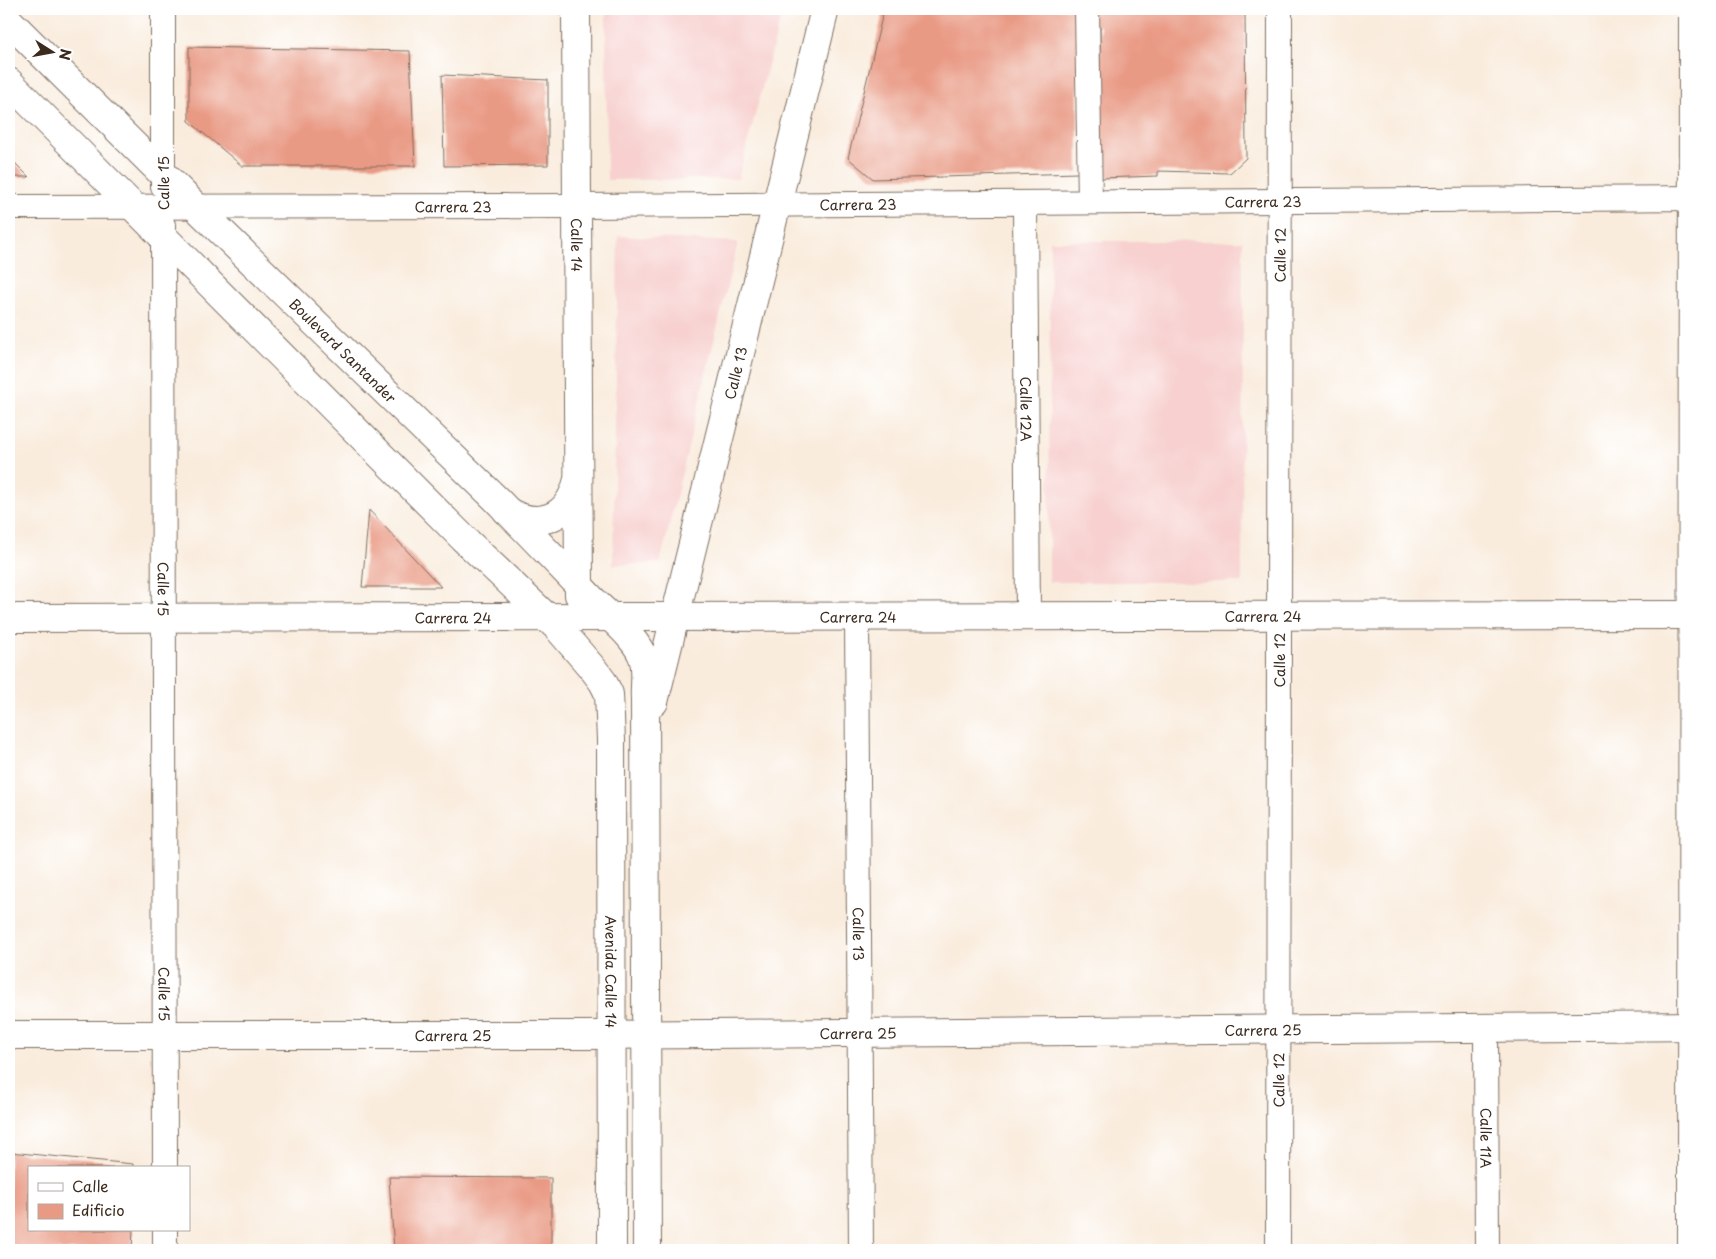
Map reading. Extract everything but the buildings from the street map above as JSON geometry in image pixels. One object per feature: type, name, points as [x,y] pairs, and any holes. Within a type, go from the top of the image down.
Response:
[{"type":"street","name":"Calle 15","points":[[163,9],[165,1166]]},
{"type":"street","name":"Calle 14","points":[[576,9],[580,655]]},
{"type":"street","name":"Calle 13","points":[[646,738],[776,204],[826,9]]},
{"type":"street","points":[[1087,9],[1090,202]]},
{"type":"street","name":"Calle 12","points":[[1278,1250],[1280,9]]},
{"type":"street","points":[[1692,1250],[1700,1026],[1700,198],[1693,9]]},
{"type":"street","name":"Boulevard Santander","points":[[9,21],[506,510],[579,585],[588,597],[628,635],[644,660],[646,738]]},
{"type":"street","points":[[9,82],[463,538],[547,617],[580,655]]},
{"type":"street","name":"Carrera 23","points":[[9,207],[577,206],[1700,198]]},
{"type":"street","name":"Calle 12A","points":[[1025,203],[1028,616]]},
{"type":"street","name":"Calle 14","points":[[506,510],[528,521],[554,516],[566,507],[574,495],[578,481]]},
{"type":"street","name":"Carrera 24","points":[[9,618],[1700,615]]},
{"type":"street","name":"Calle 13","points":[[857,616],[861,1250]]},
{"type":"street","name":"Avenida Calle 14","points":[[580,655],[603,682],[609,694],[611,740],[612,1250]]},
{"type":"street","points":[[646,738],[647,1250]]},
{"type":"street","name":"Carrera 25","points":[[9,1035],[646,1034],[1700,1026]]},
{"type":"street","name":"Calle 11A","points":[[1486,1027],[1487,1250]]},
{"type":"street","points":[[165,1232],[165,1250]]},
{"type":"shaded area","points":[[606,9],[783,9],[738,179],[607,180]]},
{"type":"shaded area","points":[[618,236],[738,242],[660,563],[613,565]]},
{"type":"shaded area","points":[[1050,241],[1243,241],[1242,582],[1049,582]]}]
